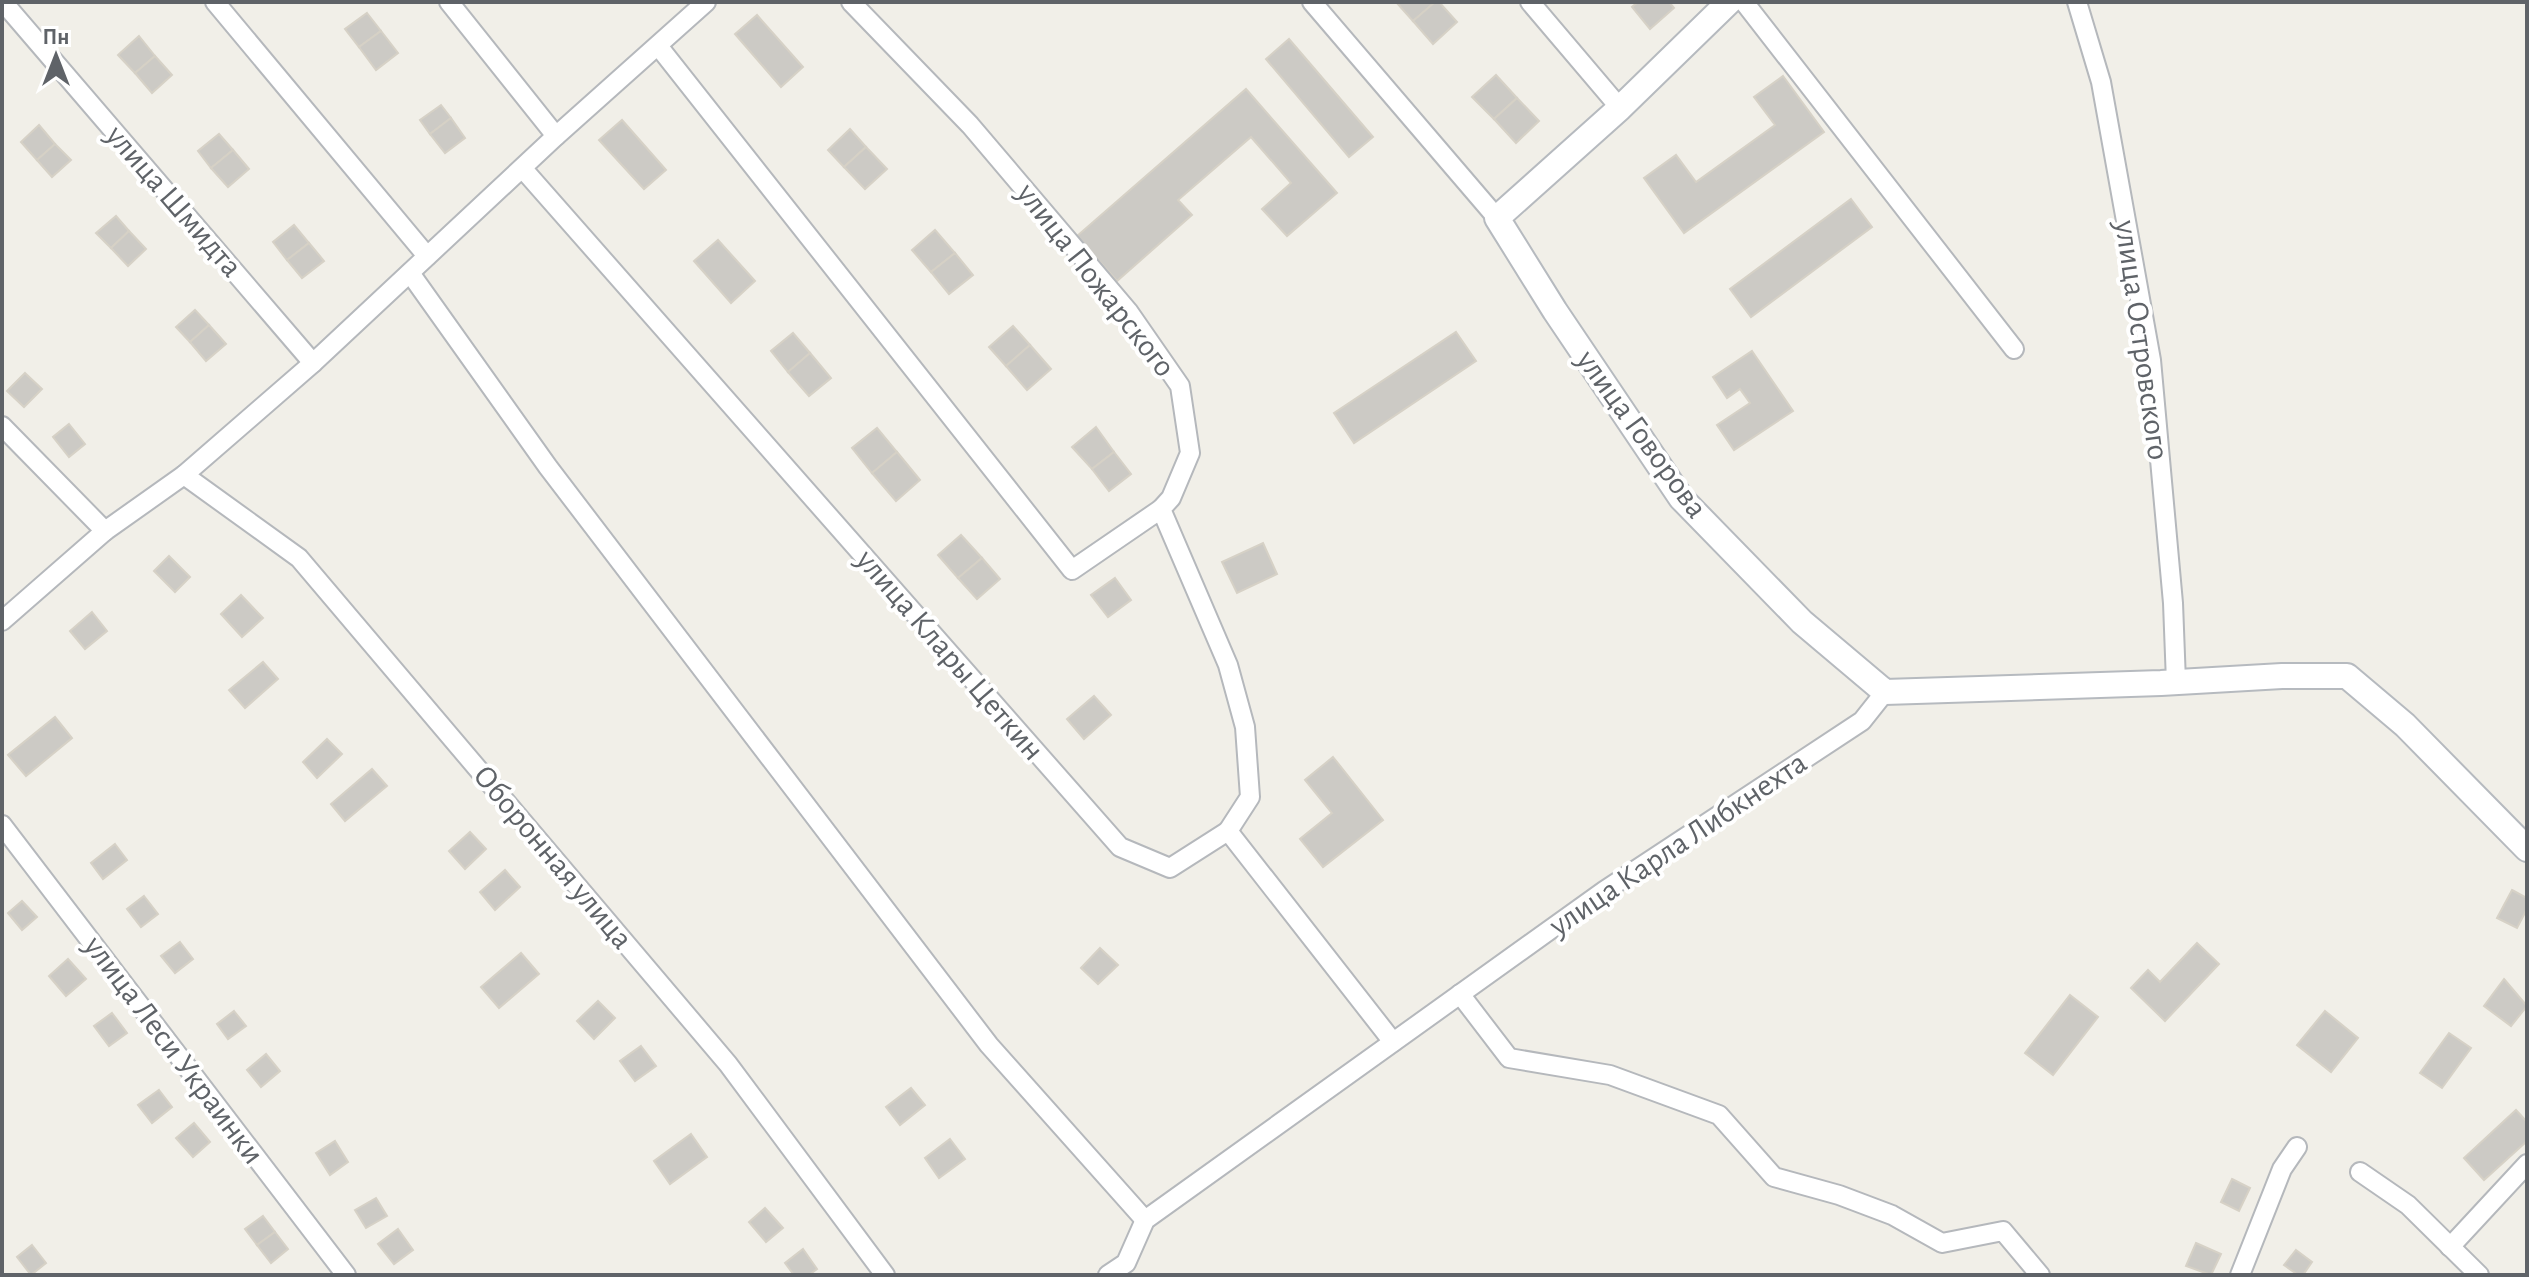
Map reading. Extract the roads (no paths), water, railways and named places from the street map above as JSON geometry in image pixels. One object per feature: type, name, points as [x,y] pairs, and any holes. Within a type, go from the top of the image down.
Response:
[{"type":"street","name":"улица Шмидта","points":[[3,2],[313,363]]},
{"type":"street","points":[[215,2],[427,256]]},
{"type":"street","points":[[449,2],[556,136]]},
{"type":"street","points":[[2,621],[105,531],[184,475],[313,363],[556,136],[706,2]]},
{"type":"street","name":"улица Пожарского","points":[[851,2],[980,137],[1128,311],[1180,386],[1190,453],[1171,498],[1161,509]]},
{"type":"street","name":"улица Говорова","points":[[1312,2],[1497,218],[1555,311],[1681,498],[1802,622],[1885,692]]},
{"type":"street","points":[[1530,2],[1620,108]]},
{"type":"street","points":[[1497,218],[1620,108],[1729,2]]},
{"type":"street","points":[[1744,2],[2014,349]]},
{"type":"street","name":"улица Островского","points":[[2077,2],[2101,82],[2151,360],[2173,603],[2176,682]]},
{"type":"street","points":[[659,47],[1072,570],[1161,509],[1228,665],[1245,727],[1250,797],[1228,831],[1393,1042]]},
{"type":"street","name":"улица Клары Цеткин","points":[[523,169],[1120,847],[1170,868],[1228,831]]},
{"type":"street","points":[[410,273],[548,467],[989,1045],[1145,1220],[1126,1263],[1108,1275]]},
{"type":"street","points":[[2,426],[105,531]]},
{"type":"street","name":"Оборонная улица","points":[[184,475],[299,558],[728,1064],[885,1275]]},
{"type":"street","points":[[1885,692],[2347,676],[2405,725],[2527,849]]},
{"type":"street","name":"улица Карла Либкнехта","points":[[1145,1220],[1604,891],[1862,721],[1885,692]]},
{"type":"street","name":"улица Леси Украинки","points":[[2,825],[346,1275]]},
{"type":"street","points":[[1460,994],[1509,1058],[1610,1075],[1719,1115],[1774,1177],[1839,1195],[1892,1215],[1942,1243],[2003,1231],[2040,1275]]},
{"type":"street","points":[[2240,1275],[2282,1169],[2297,1147]]},
{"type":"street","points":[[2450,1247],[2527,1164]]},
{"type":"street","points":[[2360,1172],[2408,1205],[2479,1275]]}]
